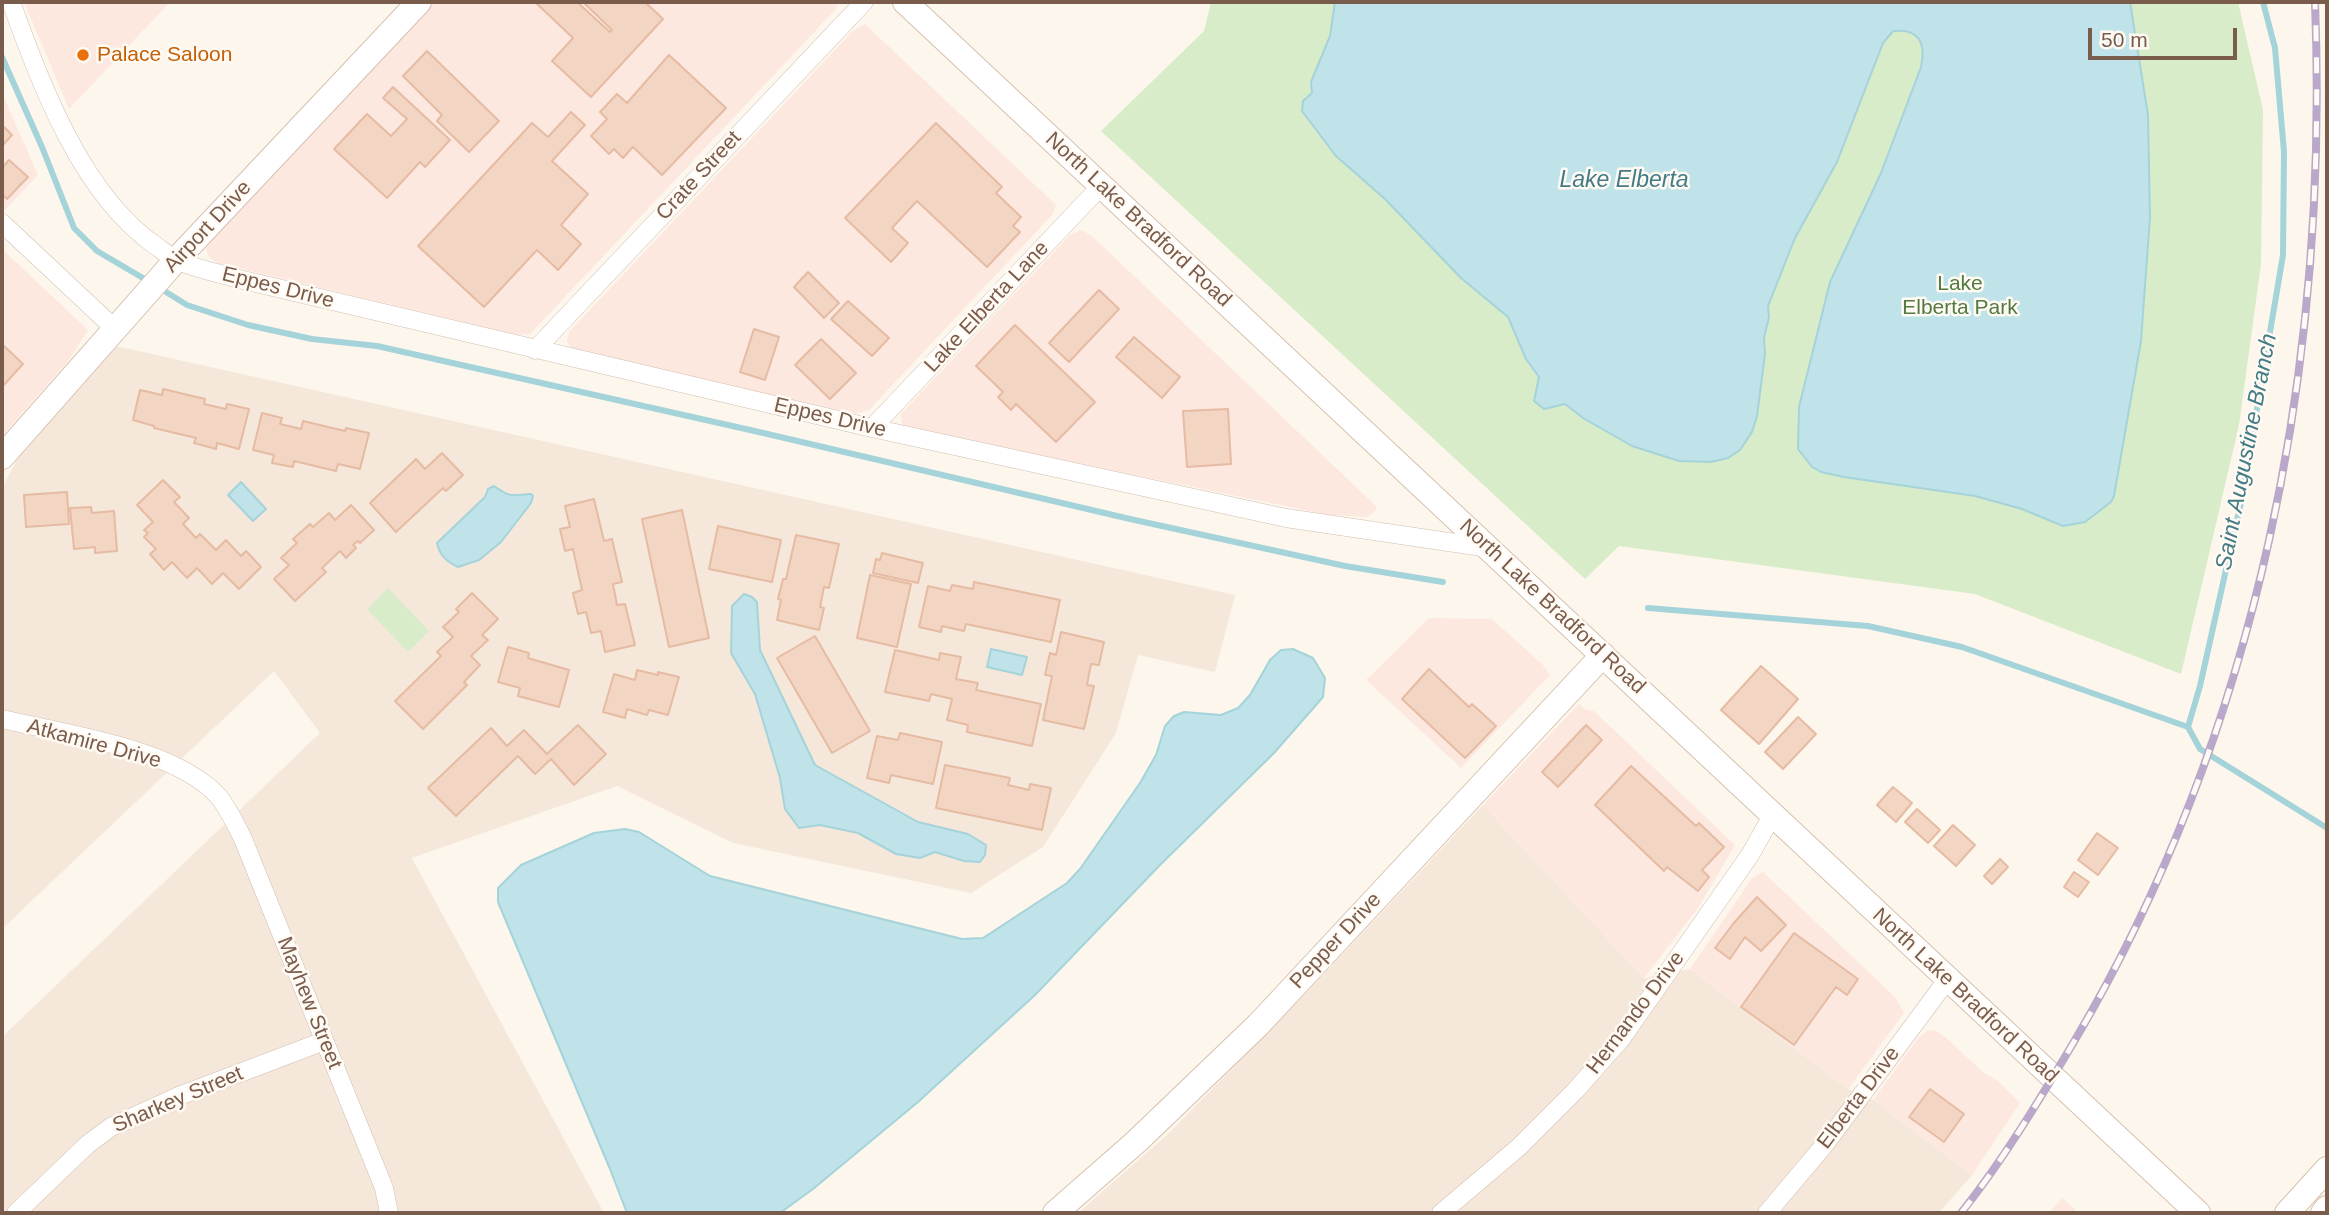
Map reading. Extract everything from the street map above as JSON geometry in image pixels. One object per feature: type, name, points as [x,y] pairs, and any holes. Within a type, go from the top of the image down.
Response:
[{"type":"main road","name":"Airport Drive","points":[[2,457],[171,267],[419,2]]},
{"type":"main road","name":"North Lake Bradford Road","points":[[905,2],[1603,655],[1772,817],[2198,1213]]},
{"type":"main road","name":"Pepper Drive","points":[[1055,1213],[1136,1142],[1258,1025],[1603,655]]},
{"type":"main road","points":[[2287,1213],[2327,1169]]},
{"type":"main road","points":[[2323,1213],[2327,1208]]},
{"type":"street","name":"Eppes Drive","points":[[11,2],[48,98],[89,173],[118,212],[171,267],[239,279],[872,428],[1286,518],[1489,548]]},
{"type":"street","name":"Crate Street","points":[[535,350],[864,2]]},
{"type":"street","name":"Lake Elberta Lane","points":[[872,428],[1101,186]]},
{"type":"street","points":[[2,223],[115,329]]},
{"type":"street","name":"Atkamire Drive","points":[[2,719],[154,757],[184,771],[218,797]]},
{"type":"street","name":"Mayhew Street","points":[[218,797],[231,814],[243,839],[384,1188],[389,1213]]},
{"type":"street","name":"Hernando Drive","points":[[1441,1213],[1519,1147],[1575,1091],[1621,1039],[1743,866],[1772,817]]},
{"type":"street","name":"Elberta Drive","points":[[1766,1213],[1826,1143],[1947,979]]},
{"type":"street","name":"Sharkey Street","points":[[16,1213],[88,1144],[111,1127],[179,1096],[324,1041]]},
{"type":"shaded area","name":"Palace Saloon","points":[[24,2],[170,2],[69,109]]},
{"type":"shaded area","points":[[435,2],[838,2],[835,10],[530,334],[518,335],[217,263],[208,256],[206,248],[210,241]]},
{"type":"shaded area","points":[[865,24],[1056,205],[1052,215],[869,410],[855,414],[572,350],[567,341],[569,332],[852,32]]},
{"type":"shaded area","points":[[2,93],[38,175],[4,211],[2,209]]},
{"type":"shaded area","points":[[1081,230],[1092,236],[1377,507],[1375,512],[1366,517],[1329,515],[906,428],[902,424],[901,414],[1070,235]]},
{"type":"shaded area","points":[[2,249],[88,330],[69,360],[2,436]]},
{"type":"shaded area","points":[[116,346],[1235,595],[1215,672],[1138,655],[1116,733],[1043,847],[971,893],[733,843],[617,786],[412,858],[604,1213],[2,1213],[2,1037],[320,733],[274,671],[2,929],[2,488],[18,458]]},
{"type":"shaded area","points":[[1429,618],[1492,619],[1543,665],[1550,675],[1461,768],[1366,680]]},
{"type":"shaded area","points":[[1579,704],[1586,710],[1594,711],[1735,845],[1698,908],[1644,978],[1483,805]]},
{"type":"shaded area","points":[[1483,805],[1644,978],[1690,969],[1848,1089],[1873,1100],[1972,1175],[1939,1213],[1078,1213],[1168,1134],[1307,992]]},
{"type":"shaded area","points":[[1763,872],[1895,997],[1904,1013],[1848,1089],[1690,969],[1752,878]]},
{"type":"shaded area","points":[[1934,1030],[1984,1073],[1998,1081],[2020,1103],[1972,1175],[1873,1100],[1919,1037]]},
{"type":"shaded area","points":[[2062,1198],[2079,1213],[2049,1213]]},
{"type":"green space","name":"Lake Elberta Park","points":[[1211,2],[2238,2],[2263,110],[2261,264],[2239,425],[2181,674],[1975,594],[1619,546],[1585,579],[1101,131],[1204,31]]},
{"type":"green space","points":[[388,588],[429,631],[408,652],[367,609]]},
{"type":"water","name":"Lake Elberta","points":[[1335,2],[2130,2],[2148,115],[2150,217],[2141,341],[2111,502],[2085,522],[2063,526],[2022,509],[1975,496],[1821,472],[1812,467],[1798,449],[1799,407],[1830,282],[1881,173],[1921,67],[1923,51],[1915,35],[1893,31],[1883,43],[1837,162],[1795,238],[1768,306],[1765,354],[1757,416],[1752,432],[1740,450],[1728,458],[1711,462],[1679,461],[1632,446],[1583,418],[1565,404],[1544,409],[1534,401],[1539,377],[1526,359],[1508,317],[1461,278],[1385,199],[1336,156],[1302,111],[1303,101],[1312,93],[1311,82],[1330,36]]},
{"type":"water","points":[[241,482],[266,509],[253,521],[228,495]]},
{"type":"water","points":[[494,486],[511,495],[531,494],[531,503],[501,542],[479,560],[458,567],[450,563],[444,558],[437,543],[485,497],[488,489]]},
{"type":"water","points":[[744,594],[757,602],[760,650],[815,765],[918,822],[968,834],[986,845],[985,855],[980,862],[964,861],[935,852],[920,858],[896,854],[858,833],[820,825],[799,828],[785,809],[780,778],[755,694],[731,653],[732,606]]},
{"type":"water","points":[[991,649],[1027,657],[1022,675],[987,667]]},
{"type":"water","points":[[1293,649],[1313,658],[1325,678],[1323,697],[1274,753],[1160,865],[1035,995],[918,1102],[780,1213],[627,1213],[498,902],[498,888],[521,865],[594,833],[625,829],[639,832],[710,876],[962,939],[983,938],[1067,883],[1080,869],[1140,783],[1156,755],[1165,726],[1174,716],[1184,712],[1221,715],[1238,708],[1250,695],[1270,660],[1281,650]]},
{"type":"building","points":[[535,2],[577,2],[610,32],[612,30],[583,2],[645,2],[663,19],[591,97],[552,61],[573,38]]},
{"type":"building","points":[[427,51],[499,121],[469,152],[437,121],[442,115],[403,76]]},
{"type":"building","points":[[669,55],[726,108],[662,175],[633,147],[623,158],[614,149],[609,154],[591,136],[607,119],[600,112],[617,94],[627,103]]},
{"type":"building","points":[[393,87],[450,140],[425,167],[420,162],[387,198],[334,149],[367,114],[391,136],[407,119],[383,98]]},
{"type":"building","points":[[571,112],[585,125],[552,161],[588,194],[561,225],[581,244],[558,270],[537,250],[484,307],[418,246],[532,123],[548,137]]},
{"type":"building","points":[[936,123],[1002,187],[996,193],[1021,217],[1013,226],[1020,232],[987,267],[917,201],[892,228],[908,243],[891,262],[845,218]]},
{"type":"building","points":[[2,125],[12,135],[2,146]]},
{"type":"building","points":[[9,160],[28,177],[7,199],[2,194],[2,168]]},
{"type":"building","points":[[808,272],[839,303],[824,318],[794,287]]},
{"type":"building","points":[[1099,290],[1119,309],[1069,362],[1049,343]]},
{"type":"building","points":[[848,301],[889,338],[872,356],[831,319]]},
{"type":"building","points":[[1015,325],[1095,402],[1056,442],[1016,404],[1011,410],[998,397],[1003,392],[976,366]]},
{"type":"building","points":[[754,329],[779,337],[765,380],[740,372]]},
{"type":"building","points":[[1134,337],[1180,377],[1162,398],[1116,357]]},
{"type":"building","points":[[821,339],[856,373],[830,399],[795,365]]},
{"type":"building","points":[[2,344],[23,364],[2,387]]},
{"type":"building","points":[[163,389],[205,399],[204,404],[226,409],[227,404],[249,409],[239,449],[217,443],[216,449],[194,443],[196,438],[133,420],[140,390],[162,395]]},
{"type":"building","points":[[1228,409],[1231,464],[1187,467],[1183,411]]},
{"type":"building","points":[[262,413],[282,418],[280,424],[301,429],[303,421],[345,431],[346,428],[369,433],[360,469],[338,464],[336,471],[294,461],[293,467],[272,463],[274,455],[253,450]]},
{"type":"building","points":[[442,453],[463,475],[446,491],[443,488],[396,532],[370,503],[416,459],[425,469]]},
{"type":"building","points":[[163,480],[180,497],[174,502],[189,518],[183,524],[196,538],[200,534],[216,550],[226,540],[241,556],[246,551],[261,567],[239,589],[223,573],[212,584],[197,568],[187,578],[172,562],[164,570],[150,554],[156,549],[144,537],[148,533],[144,530],[153,522],[137,505]]},
{"type":"building","points":[[67,492],[69,524],[26,527],[24,495]]},
{"type":"building","points":[[594,499],[604,541],[612,539],[622,582],[613,584],[617,605],[625,604],[635,645],[605,652],[601,631],[591,633],[586,612],[578,614],[573,593],[582,590],[573,549],[565,551],[560,529],[570,527],[565,506]]},
{"type":"building","points":[[351,505],[374,530],[360,543],[358,541],[353,545],[356,548],[346,558],[340,551],[322,568],[326,572],[295,601],[274,579],[289,565],[281,558],[297,543],[293,539],[310,524],[313,527],[329,513],[335,520]]},
{"type":"building","points":[[91,507],[92,513],[114,511],[117,551],[95,553],[95,547],[74,549],[70,508]]},
{"type":"building","points":[[682,510],[709,638],[669,647],[642,519]]},
{"type":"building","points":[[718,526],[781,540],[772,582],[709,569]]},
{"type":"building","points":[[796,535],[839,544],[829,588],[824,587],[820,607],[824,608],[819,630],[777,620],[781,600],[778,599],[783,579],[786,579]]},
{"type":"building","points":[[882,553],[923,563],[918,583],[873,573],[876,559],[880,560]]},
{"type":"building","points":[[870,575],[911,584],[897,647],[857,638]]},
{"type":"building","points":[[974,582],[1060,600],[1051,642],[966,624],[964,631],[942,626],[941,632],[919,627],[928,586],[950,591],[952,585],[973,589]]},
{"type":"building","points":[[472,593],[498,619],[482,635],[488,640],[471,656],[480,665],[464,682],[467,685],[423,729],[395,701],[441,656],[437,652],[453,637],[443,627],[459,612],[456,609]]},
{"type":"building","points":[[1061,632],[1104,642],[1099,665],[1091,664],[1087,685],[1094,686],[1084,729],[1043,720],[1052,676],[1045,675],[1050,653],[1056,655]]},
{"type":"building","points":[[815,636],[870,731],[832,753],[777,658]]},
{"type":"building","points":[[508,647],[529,653],[528,658],[569,670],[559,707],[518,696],[520,688],[498,682]]},
{"type":"building","points":[[895,650],[939,660],[940,653],[961,657],[956,679],[978,683],[976,690],[1041,704],[1032,746],[967,732],[968,725],[947,720],[952,699],[931,694],[929,701],[885,692]]},
{"type":"building","points":[[1761,666],[1798,699],[1759,744],[1721,710]]},
{"type":"building","points":[[1429,669],[1469,707],[1472,704],[1496,726],[1465,758],[1402,699]]},
{"type":"building","points":[[637,670],[679,677],[668,715],[649,710],[647,715],[627,709],[625,718],[603,712],[614,674],[635,680]]},
{"type":"building","points":[[1798,717],[1816,734],[1783,769],[1765,752]]},
{"type":"building","points":[[578,725],[606,754],[574,785],[551,759],[535,774],[518,756],[456,816],[428,788],[491,728],[507,746],[524,730],[547,754]]},
{"type":"building","points":[[1586,725],[1602,740],[1558,787],[1542,772]]},
{"type":"building","points":[[900,733],[942,742],[933,784],[891,775],[889,783],[867,778],[877,736],[898,740]]},
{"type":"building","points":[[945,765],[1010,778],[1008,785],[1029,790],[1030,784],[1051,788],[1042,830],[936,808]]},
{"type":"building","points":[[1631,766],[1696,826],[1699,823],[1724,847],[1702,870],[1709,877],[1698,891],[1667,867],[1664,871],[1595,805]]},
{"type":"building","points":[[1893,787],[1912,803],[1896,822],[1877,805]]},
{"type":"building","points":[[1917,809],[1940,830],[1928,843],[1905,822]]},
{"type":"building","points":[[1953,825],[1975,845],[1956,866],[1934,846]]},
{"type":"building","points":[[2097,833],[2118,848],[2098,875],[2078,860]]},
{"type":"building","points":[[2000,859],[2008,867],[1992,884],[1984,876]]},
{"type":"building","points":[[2074,872],[2089,882],[2078,897],[2064,887]]},
{"type":"building","points":[[1757,897],[1786,925],[1761,951],[1745,937],[1730,959],[1715,948]]},
{"type":"building","points":[[1794,933],[1858,979],[1847,995],[1836,987],[1794,1045],[1741,1007]]},
{"type":"building","points":[[1930,1089],[1964,1114],[1944,1142],[1909,1117]]},
{"type":"waterway","name":"Saint Augustine Branch","points":[[2263,2],[2275,48],[2284,152],[2283,255],[2242,498],[2200,686],[2188,727],[2200,749],[2327,828]]},
{"type":"waterway","points":[[2,57],[74,228],[97,251],[148,281]]},
{"type":"waterway","points":[[158,287],[187,305],[248,325],[312,339],[377,346],[1130,519],[1345,566],[1443,582]]},
{"type":"waterway","points":[[1648,608],[1868,626],[1962,647],[2188,727]]},
{"type":"railway","points":[[1961,1213],[2007,1150],[2075,1040],[2139,921],[2192,797],[2235,670],[2269,539],[2294,407],[2309,273],[2316,137],[2315,2]]},
{"type":"place","name":"Palace Saloon","points":[[83,55]]}]
